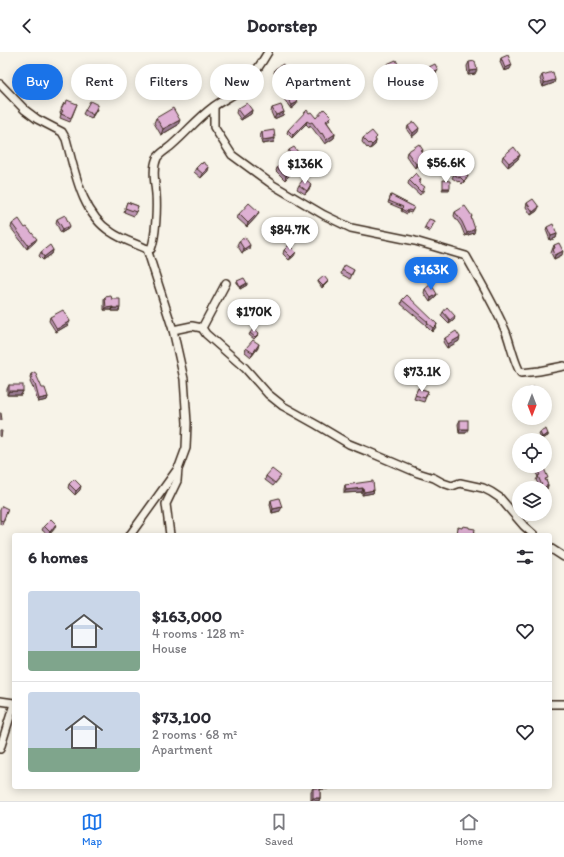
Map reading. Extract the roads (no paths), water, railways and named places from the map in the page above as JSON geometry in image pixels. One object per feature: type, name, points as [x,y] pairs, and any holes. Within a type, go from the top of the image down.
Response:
[{"type":"street","points":[[147,249],[151,249],[155,236],[156,200],[154,172],[156,159],[214,107],[229,98],[241,88],[268,52]]},
{"type":"street","points":[[0,84],[25,110],[37,119],[62,132],[66,139],[80,191],[98,222],[118,237],[147,249],[173,330],[184,379],[188,423],[186,448],[178,467],[131,533]]},
{"type":"street","points":[[214,107],[214,127],[232,155],[273,185],[324,215],[351,228],[415,241],[466,256],[497,312],[517,366],[521,372],[539,371],[564,366]]},
{"type":"street","points":[[202,328],[226,283]]},
{"type":"street","points":[[173,330],[192,326],[202,328],[206,334],[245,368],[268,394],[283,406],[349,444],[418,474],[434,478],[442,484],[452,486],[460,483],[483,488],[491,492],[500,498],[532,533]]},
{"type":"street","points":[[170,533],[166,504],[177,481],[178,467]]},
{"type":"street","points":[[552,549],[564,557]]},
{"type":"street","points":[[0,701],[12,704]]},
{"type":"street","points":[[552,704],[564,704]]},
{"type":"street","points":[[0,749],[12,710]]}]
